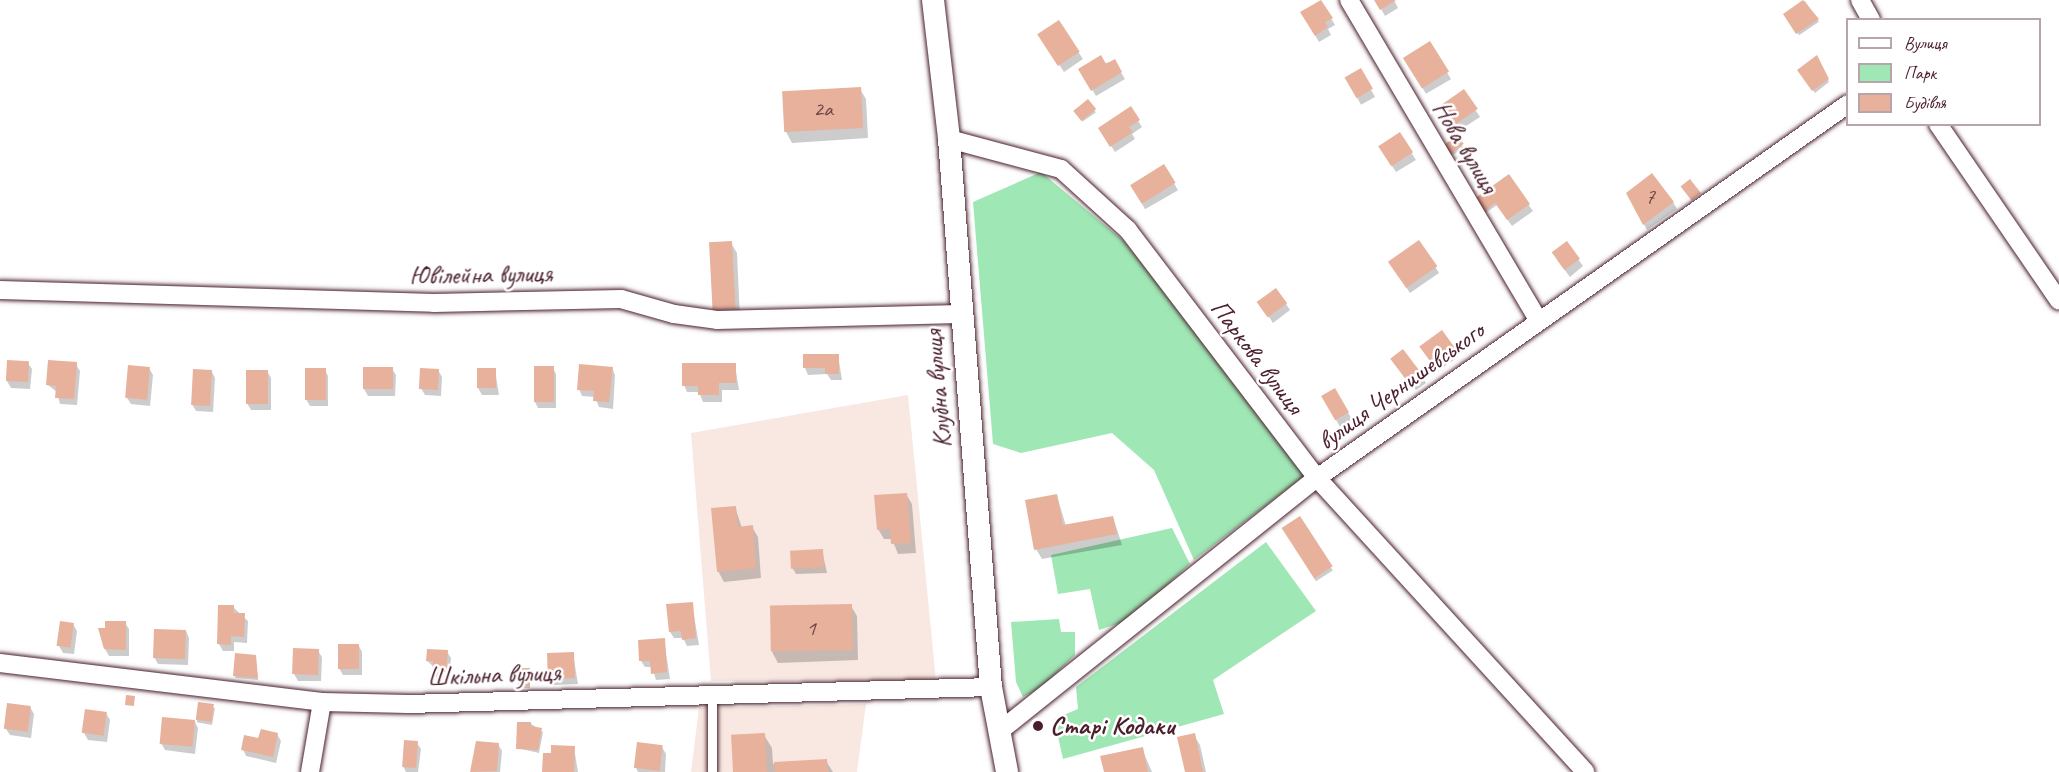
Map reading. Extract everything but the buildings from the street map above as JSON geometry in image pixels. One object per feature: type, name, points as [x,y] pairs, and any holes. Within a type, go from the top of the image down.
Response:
[{"type":"street","name":"Клубна вулиця","points":[[933,0],[949,139],[960,314],[991,687],[1001,729],[1007,772]]},
{"type":"street","name":"Нова вулиця","points":[[1349,0],[1538,319]]},
{"type":"street","name":"вулиця Чернишевського","points":[[1001,729],[1317,478],[1538,319],[1846,105]]},
{"type":"street","points":[[1939,126],[2059,301]]},
{"type":"street","name":"Паркова вулиця","points":[[949,139],[1062,169],[1128,230],[1317,478],[1585,772]]},
{"type":"street","name":"Ювілейна вулиця","points":[[0,290],[434,303],[621,299],[674,314],[717,320],[960,314]]},
{"type":"street","name":"Шкільна вулиця","points":[[0,663],[322,702],[408,704],[711,693],[991,687]]},
{"type":"street","points":[[309,772],[322,702]]},
{"type":"lane","points":[[711,693],[712,772]]},
{"type":"shaded area","points":[[908,395],[936,681],[711,681],[691,433]]},
{"type":"shaded area","points":[[866,704],[857,772],[691,772],[699,708]]},
{"type":"green space","points":[[1041,172],[1125,242],[1307,474],[1194,560],[1154,470],[1112,433],[1021,453],[993,444],[973,202]]},
{"type":"green space","points":[[1172,528],[1190,564],[1129,620],[1099,630],[1090,589],[1058,594],[1051,555]]},
{"type":"green space","points":[[1266,542],[1316,611],[1213,680],[1224,714],[1063,759],[1054,719],[1078,709],[1076,687]]},
{"type":"green space","points":[[1059,619],[1061,632],[1075,632],[1075,655],[1041,688],[1023,697],[1016,682],[1011,622]]},
{"type":"place","name":"Старі Кодаки","points":[[1038,726]]}]
